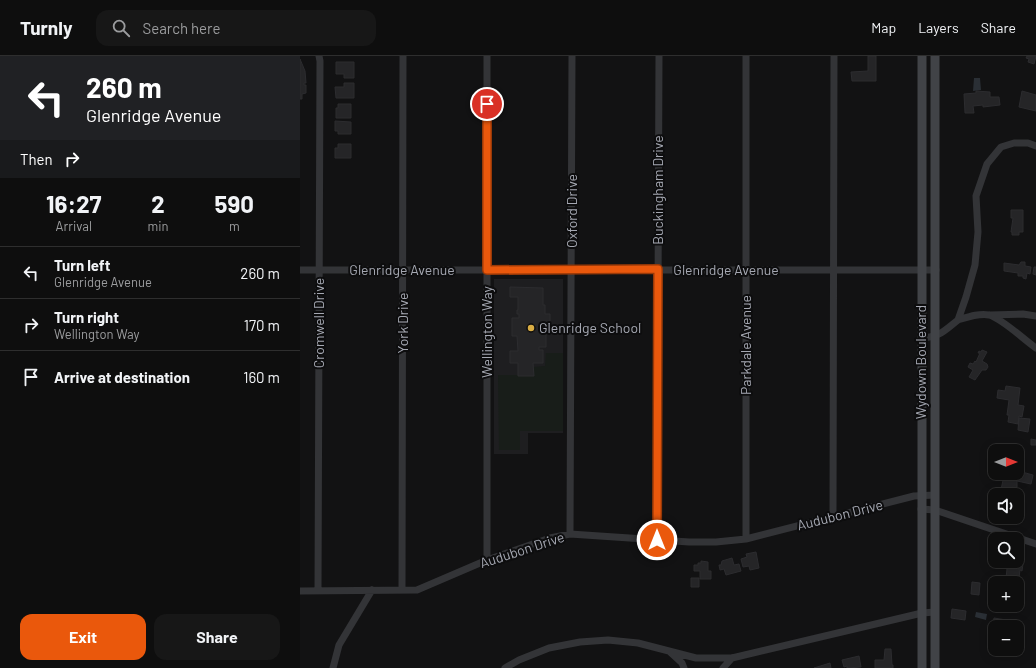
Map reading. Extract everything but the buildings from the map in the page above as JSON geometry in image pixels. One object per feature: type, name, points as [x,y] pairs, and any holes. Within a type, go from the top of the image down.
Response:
[{"type":"street","name":"Cromwell Drive","points":[[318,590],[319,56]]},
{"type":"street","name":"York Drive","points":[[402,590],[403,56]]},
{"type":"street","name":"Wellington Way","points":[[487,56],[487,560]]},
{"type":"street","name":"Oxford Drive","points":[[570,534],[572,56]]},
{"type":"street","name":"Buckingham Drive","points":[[657,540],[658,56]]},
{"type":"street","name":"Parkdale Avenue","points":[[746,56],[746,539]]},
{"type":"street","points":[[833,516],[834,56]]},
{"type":"street","name":"Wydown Boulevard","points":[[922,56],[922,668]]},
{"type":"street","name":"Wydown Boulevard","points":[[935,56],[935,668]]},
{"type":"street","points":[[958,320],[966,297],[974,265],[978,232],[976,196],[987,164],[1001,147],[1014,143],[1028,143],[1036,146]]},
{"type":"street","name":"Glenridge Avenue","points":[[300,270],[936,270]]},
{"type":"street","points":[[922,338],[935,336],[958,320],[975,315],[1022,314],[1036,316]]},
{"type":"street","points":[[989,315],[1000,320],[1036,348]]},
{"type":"street","name":"Audubon Drive","points":[[300,590],[424,589],[487,560],[550,538],[570,534],[689,542],[716,542],[746,539],[921,495],[935,495]]},
{"type":"street","points":[[921,509],[935,510],[1036,544]]},
{"type":"street","points":[[333,668],[339,645],[372,590]]},
{"type":"street","points":[[505,668],[519,660],[549,648],[580,642],[608,640],[631,642],[696,658],[732,658],[922,613],[935,612]]},
{"type":"street","points":[[669,651],[682,663],[684,668]]},
{"type":"street","points":[[723,668],[732,658]]},
{"type":"shaded area","points":[[974,78],[980,78],[981,90],[973,91]]},
{"type":"shaded area","name":"Glenridge School","points":[[494,279],[563,279],[563,433],[528,433],[528,454],[494,454]]},
{"type":"shaded area","points":[[546,353],[563,353],[563,431],[520,431],[520,450],[499,450],[498,375],[534,375],[533,367],[545,366]]},
{"type":"shaded area","points":[[976,612],[987,614],[986,620],[975,617]]},
{"type":"place","name":"Glenridge School","points":[[531,328]]},
{"type":"route","points":[[487,104],[487,270],[658,269],[657,540]]}]
